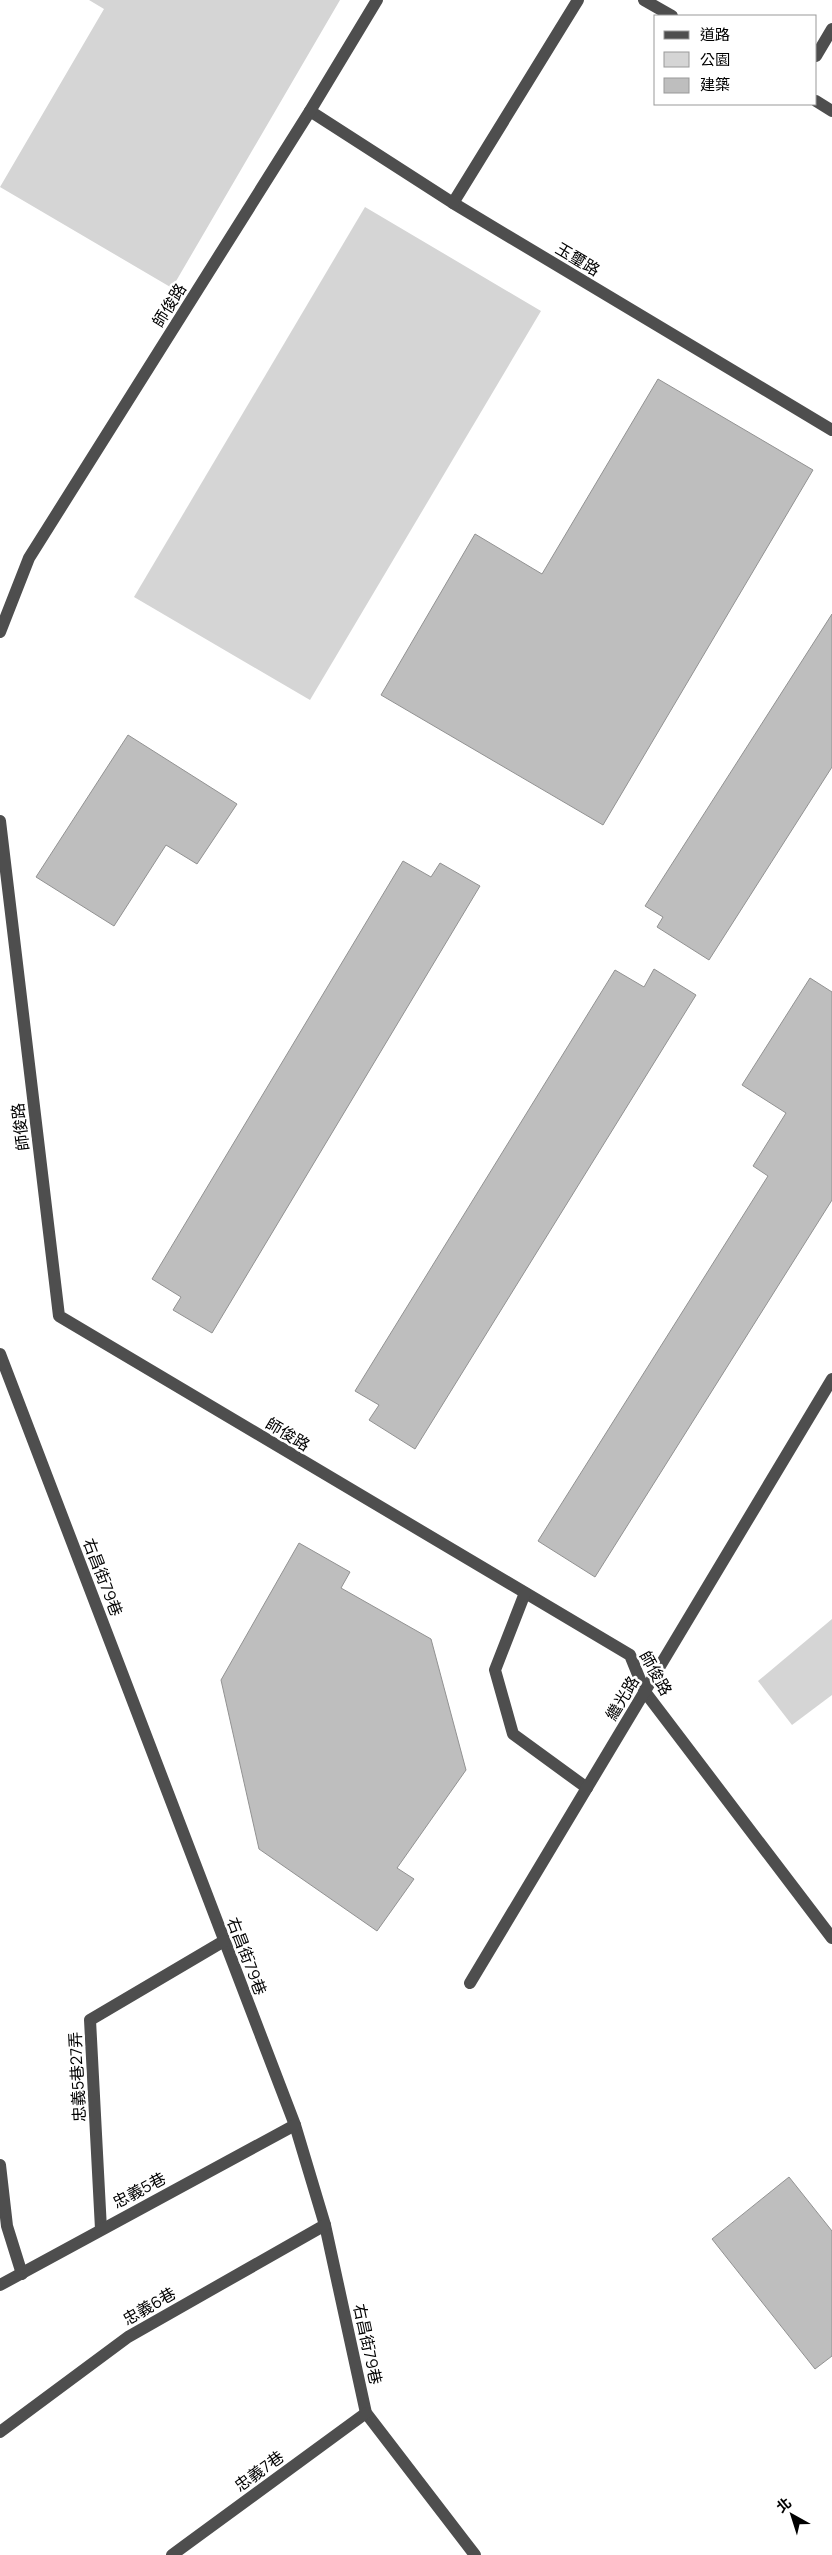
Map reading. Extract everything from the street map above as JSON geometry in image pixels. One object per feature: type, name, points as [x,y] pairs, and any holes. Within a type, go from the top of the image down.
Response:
[{"type":"street","name":"師俊路","points":[[0,632],[29,558],[310,111],[377,0]]},
{"type":"street","points":[[453,203],[578,0]]},
{"type":"street","points":[[644,0],[670,15]]},
{"type":"street","points":[[817,54],[832,29]]},
{"type":"street","points":[[817,102],[832,111]]},
{"type":"street","name":"玉璽路","points":[[310,111],[453,203],[832,430]]},
{"type":"street","name":"師俊路","points":[[0,821],[59,1316],[630,1655],[645,1692],[832,1938]]},
{"type":"street","name":"右昌街79巷","points":[[0,1354],[295,2126],[325,2224],[366,2413],[475,2555]]},
{"type":"street","name":"繼光路","points":[[470,1983],[832,1378]]},
{"type":"street","points":[[524,1593],[495,1670],[513,1734],[587,1788]]},
{"type":"street","name":"忠義5巷27弄","points":[[101,2229],[90,2020],[224,1940]]},
{"type":"street","name":"忠義5巷","points":[[0,2285],[295,2126]]},
{"type":"street","points":[[0,2165],[7,2226],[22,2274]]},
{"type":"street","name":"忠義6巷","points":[[0,2432],[128,2337],[325,2224]]},
{"type":"street","name":"忠義7巷","points":[[172,2555],[366,2413]]},
{"type":"green space","points":[[89,0],[340,0],[172,288],[0,187],[104,9]]},
{"type":"green space","points":[[365,207],[541,311],[310,700],[134,597]]},
{"type":"green space","points":[[832,1619],[832,1695],[792,1725],[758,1681]]},
{"type":"building","points":[[658,379],[813,470],[603,825],[381,695],[475,534],[542,574]]},
{"type":"building","points":[[832,614],[832,767],[709,960],[657,927],[663,917],[645,906]]},
{"type":"building","points":[[128,735],[237,804],[197,864],[166,845],[114,926],[36,877]]},
{"type":"building","points":[[403,861],[431,877],[440,863],[480,886],[212,1333],[173,1310],[181,1297],[152,1279]]},
{"type":"building","points":[[654,969],[696,995],[415,1449],[369,1420],[379,1405],[355,1391],[615,970],[644,987]]},
{"type":"building","points":[[810,978],[832,992],[832,1200],[595,1577],[538,1541],[768,1176],[753,1166],[786,1113],[742,1085]]},
{"type":"building","points":[[299,1543],[350,1572],[341,1588],[431,1639],[466,1770],[397,1868],[414,1879],[377,1931],[259,1849],[221,1680]]},
{"type":"building","points":[[789,2177],[832,2231],[832,2356],[815,2369],[712,2239]]}]
